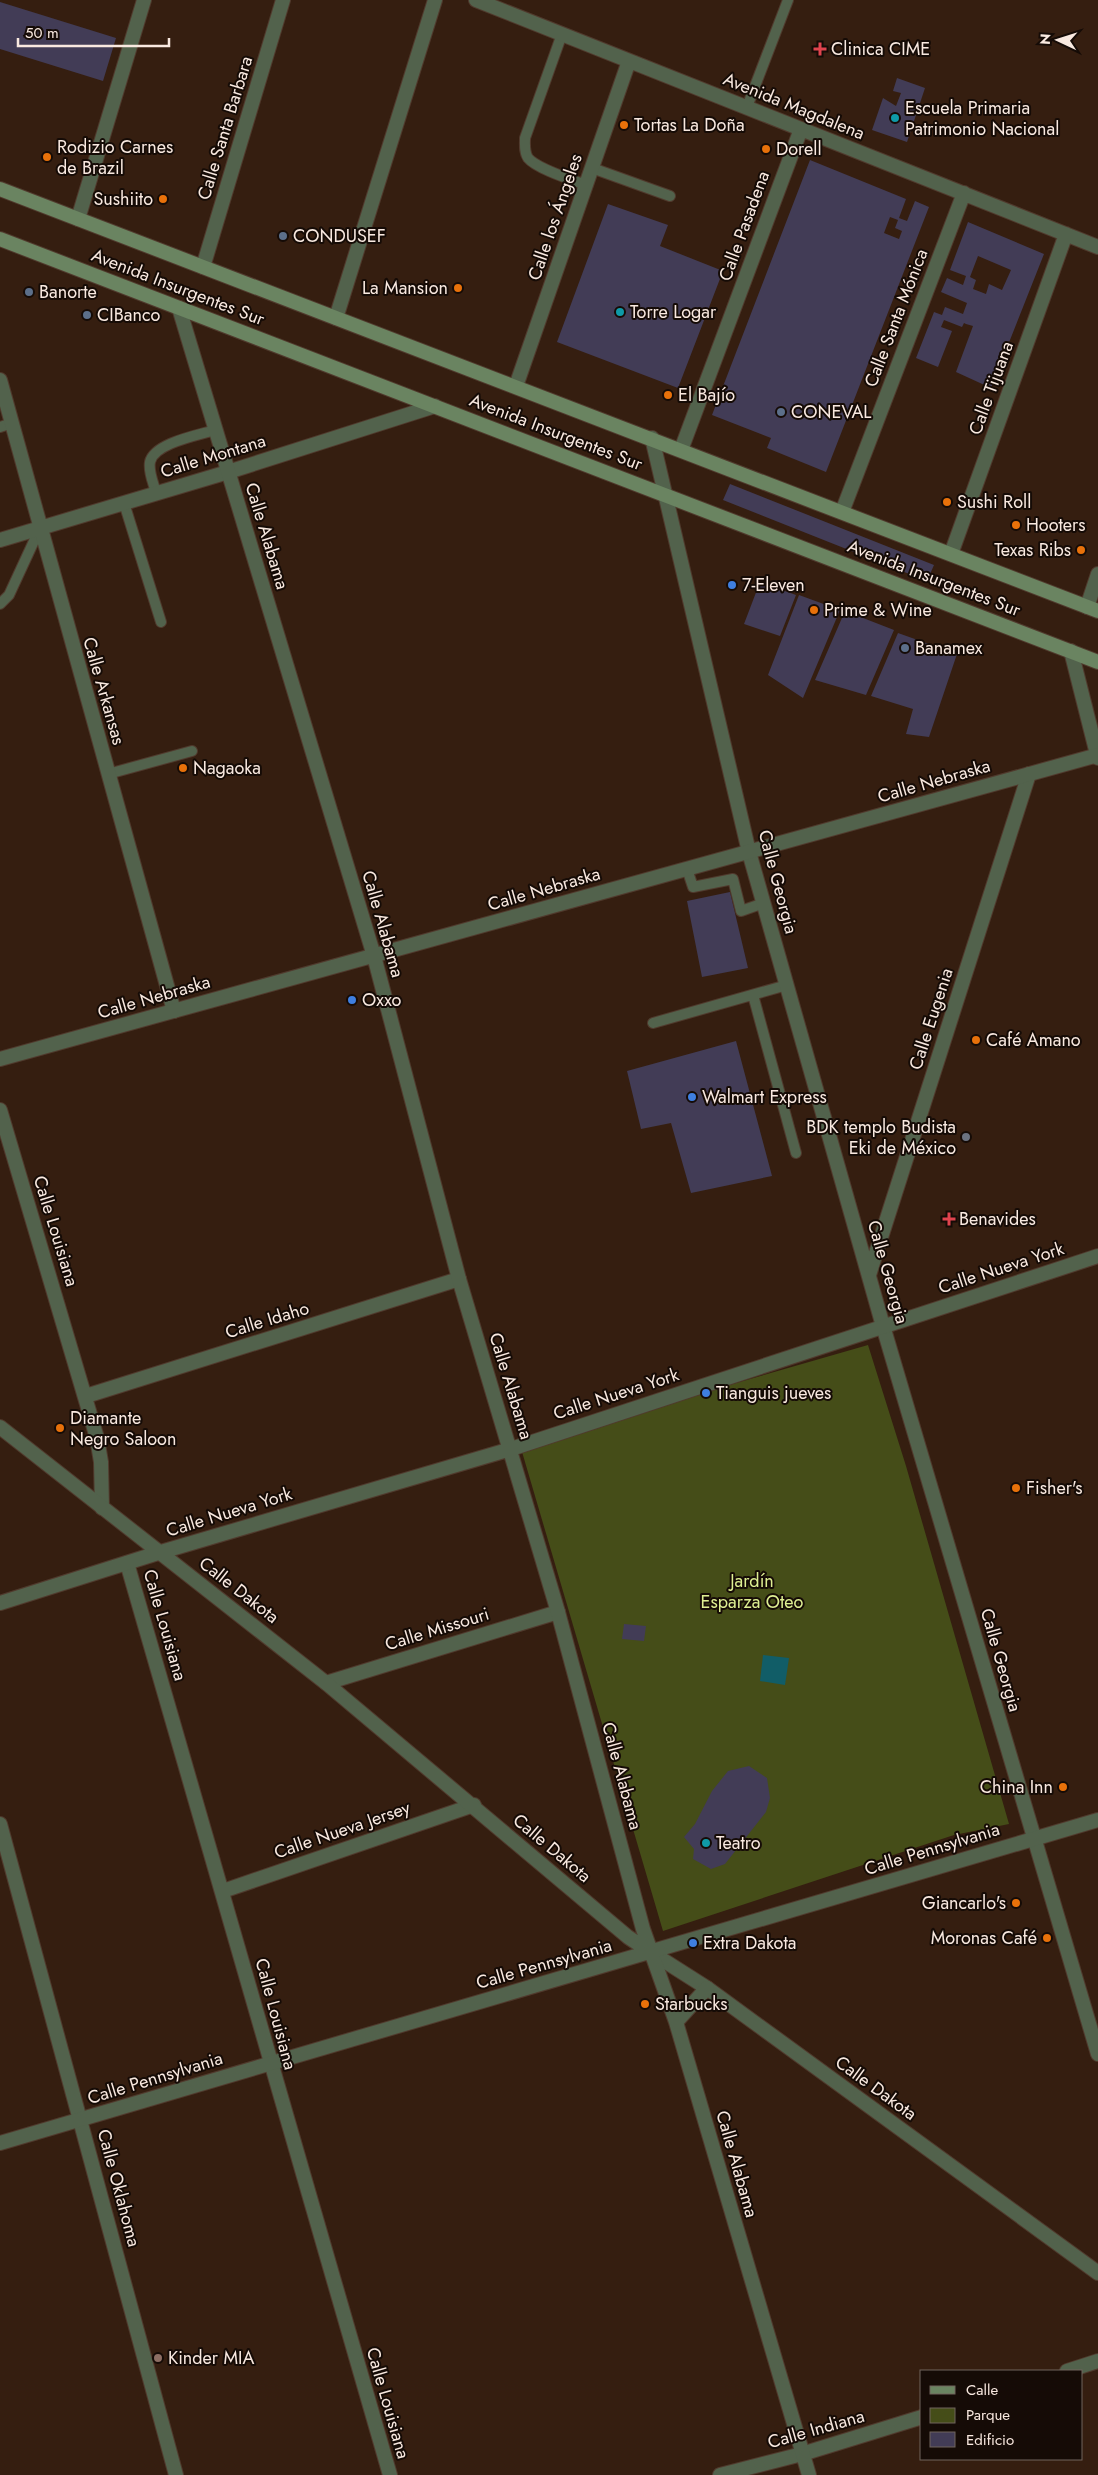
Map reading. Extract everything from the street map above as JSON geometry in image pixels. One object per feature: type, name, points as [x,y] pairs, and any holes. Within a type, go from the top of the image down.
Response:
[{"type":"main road","name":"Avenida Insurgentes Sur","points":[[0,190],[652,438],[1093,609]]},
{"type":"main road","name":"Avenida Insurgentes Sur","points":[[0,239],[1098,662]]},
{"type":"street","points":[[78,219],[144,0]]},
{"type":"street","name":"Calle Santa Barbara","points":[[203,267],[283,0]]},
{"type":"street","points":[[336,318],[435,0]]},
{"type":"street","name":"Avenida Magdalena","points":[[476,0],[1098,247]]},
{"type":"street","name":"Calle los Ángeles","points":[[516,386],[630,61]]},
{"type":"street","name":"Calle Pasadena","points":[[681,450],[801,129]]},
{"type":"street","name":"Calle Santa Mónica","points":[[842,512],[964,193]]},
{"type":"street","name":"Calle Tijuana","points":[[951,554],[1066,234]]},
{"type":"street","name":"Calle Alabama","points":[[179,308],[374,956],[459,1279],[558,1612],[643,1929],[676,2022],[809,2475]]},
{"type":"street","name":"Calle Arkansas","points":[[0,380],[6,425],[40,528],[174,1011]]},
{"type":"street","name":"Calle Montana","points":[[0,540],[228,472],[435,406]]},
{"type":"street","points":[[652,438],[664,494]]},
{"type":"street","name":"Calle Georgia","points":[[664,494],[749,852],[883,1326],[1034,1838],[1093,2019],[1098,2054]]},
{"type":"street","points":[[1093,609],[1098,574]]},
{"type":"street","points":[[1071,651],[1098,756]]},
{"type":"street","name":"Calle Nebraska","points":[[0,1060],[1098,756]]},
{"type":"street","name":"Calle Eugenia","points":[[869,1275],[1028,774]]},
{"type":"street","name":"Calle Louisiana","points":[[0,1110],[86,1396],[100,1454],[102,1508]]},
{"type":"street","name":"Calle Nueva York","points":[[0,1603],[161,1552],[511,1449],[1098,1256]]},
{"type":"street","name":"Calle Idaho","points":[[86,1396],[459,1279]]},
{"type":"street","name":"Calle Dakota","points":[[0,1427],[326,1683],[474,1805],[628,1937],[707,1988],[1098,2273]]},
{"type":"street","name":"Calle Louisiana","points":[[127,1563],[390,2475]]},
{"type":"street","name":"Calle Missouri","points":[[326,1683],[558,1612]]},
{"type":"street","name":"Calle Nueva Jersey","points":[[223,1891],[474,1805]]},
{"type":"street","name":"Calle Pennsylvania","points":[[0,2143],[1098,1820]]},
{"type":"street","name":"Calle Oklahoma","points":[[0,1824],[176,2475]]},
{"type":"street","points":[[676,2022],[707,1988]]},
{"type":"street","points":[[1070,2370],[1098,2362]]},
{"type":"street","name":"Calle Indiana","points":[[720,2475],[802,2454],[920,2418]]},
{"type":"lane","points":[[747,107],[788,0]]},
{"type":"lane","points":[[562,34],[525,138],[524,149],[528,158],[537,164],[586,185]]},
{"type":"lane","points":[[592,168],[670,196]]},
{"type":"lane","points":[[156,493],[150,472],[150,462],[156,452],[165,446],[215,430]]},
{"type":"lane","points":[[124,502],[161,622]]},
{"type":"lane","points":[[0,604],[9,594],[40,528]]},
{"type":"lane","points":[[108,774],[192,751]]},
{"type":"lane","points":[[687,869],[693,887],[733,879],[741,911],[764,903]]},
{"type":"lane","points":[[653,1023],[788,985]]},
{"type":"lane","points":[[753,995],[796,1153]]},
{"type":"green space","name":"Jardín Esparza Oteo","points":[[868,1345],[906,1466],[1009,1824],[954,1835],[663,1931],[520,1445]]},
{"type":"water","points":[[763,1655],[789,1658],[785,1685],[760,1681]]},
{"type":"building","points":[[0,2],[116,38],[103,81],[0,49]]},
{"type":"building","name":"Escuela Primaria Patrimonio Nacional","points":[[897,78],[925,88],[907,142],[872,130],[883,98],[896,106],[901,93],[893,91]]},
{"type":"building","points":[[810,160],[906,199],[899,218],[907,221],[915,201],[929,207],[826,472],[767,448],[771,438],[712,415]],"holes":[[[890,217],[898,220],[895,228],[902,231],[899,239],[884,233]]]},
{"type":"building","points":[[608,204],[668,225],[660,246],[723,271],[678,388],[557,342]]},
{"type":"building","points":[[968,222],[1044,254],[991,388],[956,372],[973,326],[964,323],[962,327],[944,320],[941,327],[952,331],[938,367],[916,358],[934,312],[942,315],[945,307],[963,314],[967,303],[941,292],[947,278],[963,285],[966,276],[950,270]],"holes":[[[978,256],[1011,270],[1002,290],[989,284],[986,294],[973,289],[976,280],[970,277]]]},
{"type":"building","points":[[730,484],[934,565],[927,581],[723,500]]},
{"type":"building","points":[[760,582],[796,595],[780,636],[744,624]]},
{"type":"building","points":[[799,595],[840,610],[803,698],[768,675]]},
{"type":"building","points":[[845,611],[894,630],[866,695],[815,680]]},
{"type":"building","points":[[898,633],[957,654],[929,737],[906,734],[913,709],[871,696]]},
{"type":"building","points":[[730,892],[748,968],[702,977],[687,901]]},
{"type":"building","name":"Walmart Express","points":[[736,1041],[772,1176],[691,1193],[671,1123],[641,1129],[627,1071]]},
{"type":"building","points":[[624,1624],[646,1626],[644,1641],[622,1639]]},
{"type":"building","points":[[749,1766],[767,1778],[770,1798],[766,1812],[725,1864],[711,1869],[693,1859],[694,1849],[684,1837],[695,1824],[712,1791],[728,1771]]},
{"type":"place","name":"Clinica CIME","points":[[820,49]]},
{"type":"place","name":"Escuela Primaria Patrimonio Nacional","points":[[895,118]]},
{"type":"place","name":"Tortas La Doña","points":[[624,125]]},
{"type":"place","name":"Dorell","points":[[766,149]]},
{"type":"place","name":"Rodizio Carnes de Brazil","points":[[47,157]]},
{"type":"place","name":"Sushiito","points":[[163,199]]},
{"type":"place","name":"CONDUSEF","points":[[283,236]]},
{"type":"place","name":"La Mansion","points":[[458,288]]},
{"type":"place","name":"Banorte","points":[[29,292]]},
{"type":"place","name":"Torre Logar","points":[[620,312]]},
{"type":"place","name":"CIBanco","points":[[87,315]]},
{"type":"place","name":"El Bajío","points":[[668,395]]},
{"type":"place","name":"CONEVAL","points":[[781,412]]},
{"type":"place","name":"Sushi Roll","points":[[947,502]]},
{"type":"place","name":"Hooters","points":[[1016,525]]},
{"type":"place","name":"Texas Ribs","points":[[1081,550]]},
{"type":"place","name":"7-Eleven","points":[[732,585]]},
{"type":"place","name":"Prime & Wine","points":[[814,610]]},
{"type":"place","name":"Banamex","points":[[905,648]]},
{"type":"place","name":"Nagaoka","points":[[183,768]]},
{"type":"place","name":"Oxxo","points":[[352,1000]]},
{"type":"place","name":"Café Amano","points":[[976,1040]]},
{"type":"place","name":"Walmart Express","points":[[692,1097]]},
{"type":"place","name":"BDK templo Budista Eki de México","points":[[966,1137]]},
{"type":"place","name":"Benavides","points":[[949,1219]]},
{"type":"place","name":"Tianguis jueves","points":[[706,1393]]},
{"type":"place","name":"Diamante Negro Saloon","points":[[60,1428]]},
{"type":"place","name":"Fisher's","points":[[1016,1488]]},
{"type":"place","name":"China Inn","points":[[1063,1787]]},
{"type":"place","name":"Teatro","points":[[706,1843]]},
{"type":"place","name":"Giancarlo's","points":[[1016,1903]]},
{"type":"place","name":"Moronas Café","points":[[1047,1938]]},
{"type":"place","name":"Extra Dakota","points":[[693,1943]]},
{"type":"place","name":"Starbucks","points":[[645,2004]]},
{"type":"place","name":"Kinder MIA","points":[[158,2358]]}]
